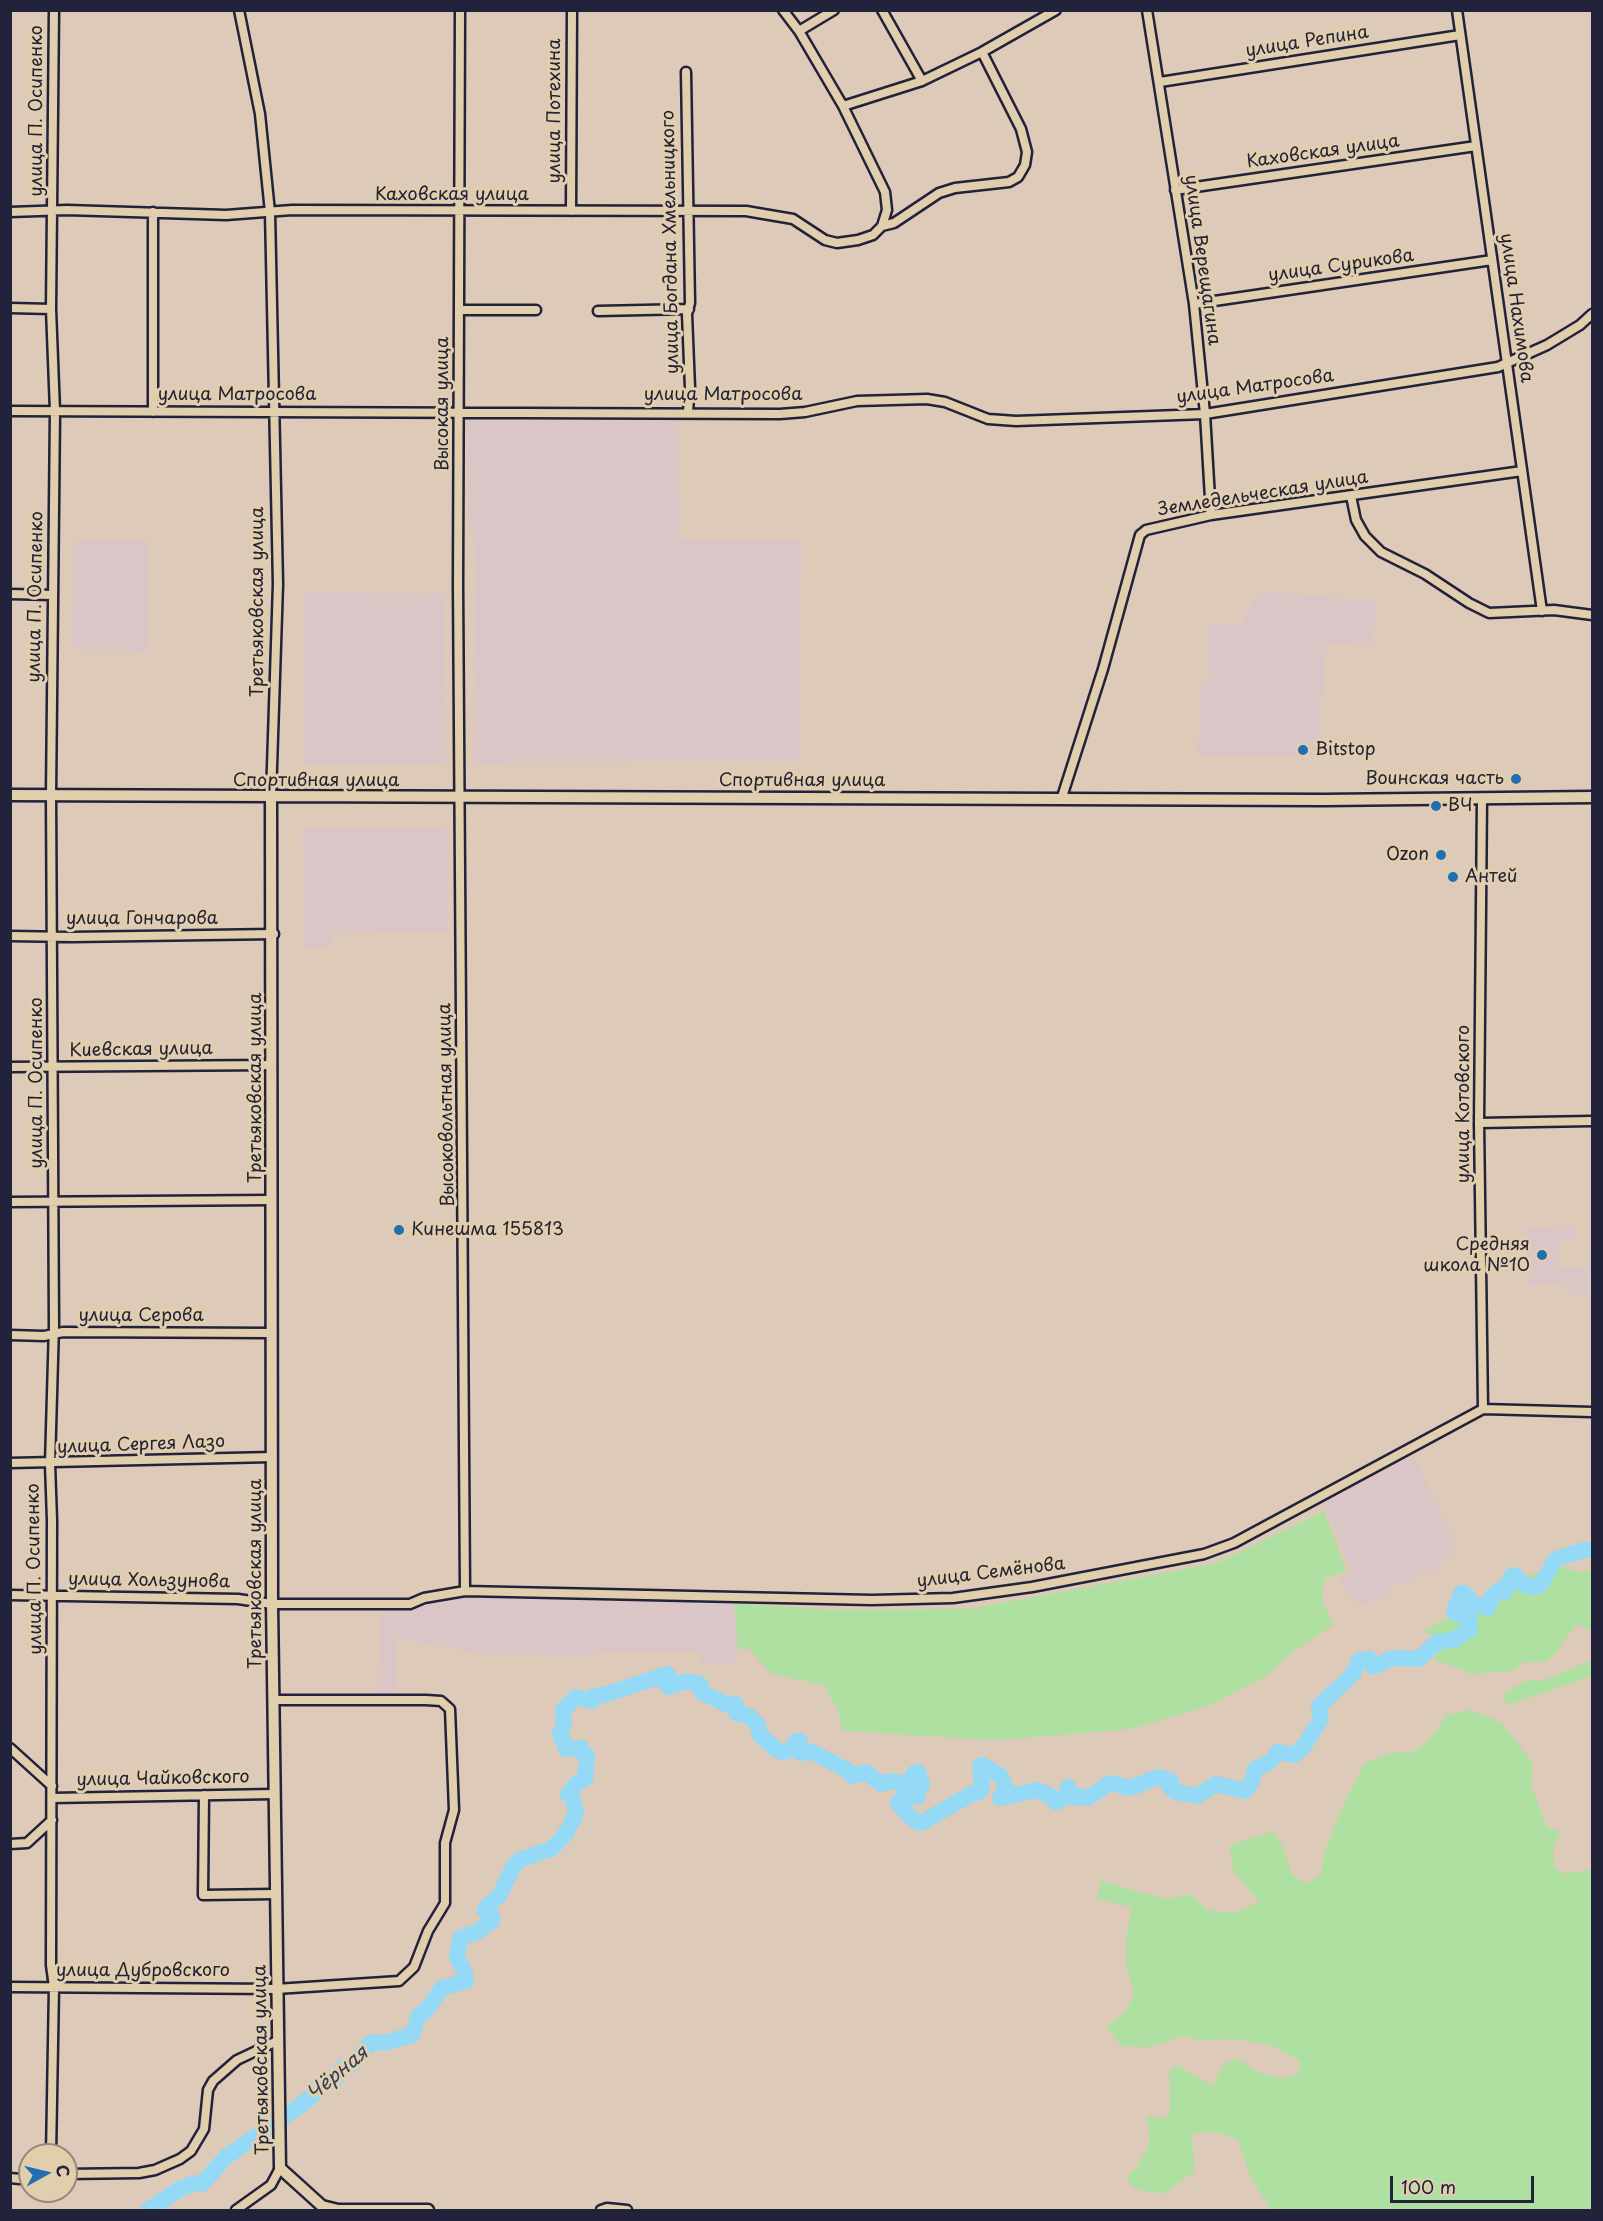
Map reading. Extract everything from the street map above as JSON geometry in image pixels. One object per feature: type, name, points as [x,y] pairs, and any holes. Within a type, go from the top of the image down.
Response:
[{"type":"street","name":"улица П. Осипенко","points":[[51,2143],[54,1987],[50,1464],[53,1334],[54,935],[51,795],[55,411],[51,309],[54,10]]},
{"type":"street","name":"Третьяковская улица","points":[[239,10],[260,114],[270,212],[278,584],[271,797],[274,934],[271,1333],[276,1989],[280,2163]]},
{"type":"street","name":"Высокая улица","points":[[460,10],[460,797]]},
{"type":"street","name":"улица Потехина","points":[[571,211],[572,10]]},
{"type":"street","points":[[783,10],[799,31],[843,106],[885,192],[887,210],[882,226]]},
{"type":"street","points":[[799,31],[834,10]]},
{"type":"street","points":[[882,10],[922,81]]},
{"type":"street","points":[[843,106],[922,81],[982,52],[1056,10]]},
{"type":"street","name":"улица Верещагина","points":[[1147,10],[1194,304],[1206,414],[1211,515]]},
{"type":"street","name":"улица Нахимова","points":[[1457,10],[1542,611]]},
{"type":"street","name":"улица Репина","points":[[1160,82],[1460,35]]},
{"type":"street","name":"Каховская улица","points":[[10,212],[153,212],[226,215],[270,212],[461,210],[746,212],[793,219],[809,227],[816,236],[837,243],[858,240],[873,235],[882,226],[894,223],[939,193],[955,188],[1009,182],[1018,177],[1027,152],[1021,129],[982,52]]},
{"type":"street","name":"улица Богдана Хмельницкого","points":[[686,72],[688,411]]},
{"type":"street","name":"Каховская улица","points":[[1175,190],[1476,146]]},
{"type":"street","points":[[153,212],[153,411]]},
{"type":"street","name":"улица Сурикова","points":[[1194,304],[1492,260]]},
{"type":"street","points":[[10,308],[51,309]]},
{"type":"street","points":[[598,311],[688,309]]},
{"type":"street","points":[[460,310],[536,310]]},
{"type":"street","name":"улица Матросова","points":[[10,411],[805,412],[857,402],[927,399],[945,402],[988,419],[1016,421],[1206,414],[1507,364],[1547,345],[1580,325],[1593,314]]},
{"type":"street","name":"Земледельческая улица","points":[[1062,797],[1103,669],[1140,535],[1146,530],[1211,515],[1522,471]]},
{"type":"street","points":[[1351,496],[1360,528],[1382,552],[1425,574],[1469,603],[1489,613],[1542,611],[1593,615]]},
{"type":"street","points":[[10,594],[52,595]]},
{"type":"street","name":"Спортивная улица","points":[[10,795],[1062,797],[1312,800],[1593,797]]},
{"type":"street","name":"Высоковольтная улица","points":[[460,797],[465,1591]]},
{"type":"street","name":"улица Котовского","points":[[1482,798],[1479,1123],[1483,1409]]},
{"type":"street","name":"улица Гончарова","points":[[10,936],[54,935],[72,938],[274,934]]},
{"type":"street","name":"Киевская улица","points":[[10,1067],[272,1065]]},
{"type":"street","points":[[1479,1123],[1593,1121]]},
{"type":"street","points":[[10,1202],[53,1204],[272,1200]]},
{"type":"street","name":"улица Серова","points":[[10,1335],[271,1333]]},
{"type":"street","points":[[1483,1409],[1593,1412]]},
{"type":"street","name":"улица Семёнова","points":[[465,1591],[905,1600],[953,1598],[1032,1587],[1204,1554],[1234,1543],[1483,1409]]},
{"type":"street","name":"улица Сергея Лазо","points":[[10,1463],[50,1464],[272,1457]]},
{"type":"street","name":"улица Хользунова","points":[[10,1595],[238,1599],[272,1604],[410,1604],[424,1598],[465,1591]]},
{"type":"street","points":[[273,1700],[441,1701],[450,1709],[454,1810],[445,1843],[445,1903],[428,1931],[414,1967],[399,1981],[276,1989]]},
{"type":"street","name":"улица Чайковского","points":[[10,1748],[52,1786]]},
{"type":"street","name":"улица Чайковского","points":[[52,1798],[274,1794]]},
{"type":"street","points":[[204,1795],[203,1895],[275,1894]]},
{"type":"street","points":[[10,1844],[27,1843],[52,1820]]},
{"type":"street","name":"улица Дубровского","points":[[10,1987],[276,1989]]},
{"type":"street","points":[[78,2174],[139,2173],[155,2170],[180,2159],[191,2151],[204,2129],[208,2090],[213,2081],[237,2060],[277,2041]]},
{"type":"street","points":[[236,2211],[271,2185],[280,2163],[322,2206],[338,2210],[428,2211]]},
{"type":"street","points":[[602,2211],[607,2208],[627,2211]]},
{"type":"shaded area","points":[[467,420],[678,421],[679,539],[802,539],[800,761],[474,763],[475,541],[468,524]]},
{"type":"shaded area","points":[[74,539],[149,540],[149,651],[73,650]]},
{"type":"shaded area","points":[[1259,591],[1378,601],[1372,647],[1327,643],[1320,720],[1322,724],[1320,755],[1197,756],[1201,686],[1208,681],[1209,622],[1241,625]]},
{"type":"shaded area","points":[[304,592],[445,594],[446,764],[303,763]]},
{"type":"shaded area","points":[[447,827],[448,931],[335,934],[329,947],[304,947],[302,829]]},
{"type":"shaded area","name":"Средняя школа №10","points":[[1574,1226],[1575,1241],[1558,1242],[1558,1268],[1589,1268],[1588,1236],[1592,1235],[1592,1295],[1566,1295],[1565,1285],[1528,1285],[1526,1228]]},
{"type":"shaded area","points":[[1413,1455],[1456,1544],[1451,1558],[1438,1563],[1440,1569],[1431,1573],[1429,1569],[1421,1572],[1422,1576],[1404,1585],[1402,1581],[1388,1588],[1390,1594],[1362,1606],[1349,1597],[1339,1578],[1352,1572],[1323,1500]]},
{"type":"shaded area","points":[[465,1596],[734,1600],[738,1656],[731,1664],[701,1665],[701,1652],[609,1652],[591,1655],[479,1654],[397,1638],[395,1696],[385,1695],[377,1701],[381,1607]]},
{"type":"green space","points":[[1324,1511],[1347,1571],[1325,1578],[1322,1600],[1333,1625],[1291,1653],[1268,1675],[1211,1705],[1132,1729],[993,1740],[843,1731],[837,1708],[827,1693],[828,1686],[772,1674],[749,1649],[738,1649],[734,1603],[832,1610],[970,1609],[1217,1563]]},
{"type":"green space","points":[[1552,1566],[1584,1572],[1592,1570],[1592,1631],[1578,1624],[1558,1651],[1546,1662],[1524,1662],[1514,1671],[1470,1674],[1433,1660],[1449,1639],[1423,1632],[1493,1592]]},
{"type":"green space","points":[[1592,1660],[1592,1676],[1509,1705],[1501,1696],[1527,1680],[1545,1680]]},
{"type":"green space","points":[[1470,1710],[1502,1723],[1533,1763],[1531,1785],[1547,1827],[1560,1832],[1553,1849],[1555,1867],[1564,1874],[1592,1869],[1592,2210],[1271,2210],[1251,2178],[1238,2140],[1217,2132],[1192,2134],[1194,2172],[1163,2194],[1135,2189],[1126,2178],[1137,2167],[1150,2143],[1147,2116],[1166,2119],[1170,2112],[1169,2072],[1177,2065],[1213,2086],[1224,2063],[1237,2058],[1258,2072],[1282,2079],[1299,2073],[1300,2061],[1273,2046],[1239,2039],[1200,2040],[1183,2036],[1149,2047],[1121,2046],[1106,2026],[1126,2012],[1134,1992],[1127,1970],[1126,1938],[1132,1907],[1097,1899],[1101,1881],[1165,1899],[1192,1895],[1207,1910],[1235,1913],[1259,1902],[1234,1872],[1229,1846],[1273,1831],[1283,1847],[1292,1875],[1307,1884],[1321,1874],[1326,1847],[1364,1764],[1389,1753],[1413,1752],[1429,1740],[1447,1715]]},
{"type":"waterway","name":"Чёрная","points":[[148,2210],[180,2189],[195,2183],[202,2184],[226,2157],[297,2108],[315,2094],[316,2088],[336,2079],[343,2067],[353,2064],[366,2047],[373,2042],[384,2043],[412,2035],[419,2015],[426,2011],[442,1988],[466,1981],[465,1973],[457,1957],[460,1938],[477,1932],[492,1921],[492,1916],[485,1911],[486,1907],[499,1896],[513,1867],[519,1860],[551,1849],[565,1835],[576,1812],[573,1798],[568,1794],[577,1783],[585,1779],[587,1756],[583,1754],[581,1748],[566,1749],[560,1733],[564,1724],[563,1710],[576,1697],[592,1701],[594,1696],[604,1695],[667,1674],[669,1676],[665,1683],[668,1687],[687,1681],[700,1684],[701,1692],[726,1704],[736,1704],[736,1713],[749,1716],[758,1725],[760,1735],[777,1750],[783,1752],[794,1748],[796,1741],[800,1741],[800,1753],[812,1752],[847,1770],[852,1776],[866,1772],[881,1784],[892,1781],[908,1784],[914,1773],[918,1772],[922,1785],[913,1788],[918,1797],[904,1796],[898,1803],[912,1819],[921,1823],[973,1793],[978,1793],[982,1788],[980,1766],[982,1765],[1001,1776],[1006,1788],[1000,1798],[1036,1790],[1049,1795],[1056,1802],[1065,1797],[1068,1787],[1074,1798],[1079,1796],[1088,1798],[1110,1783],[1130,1788],[1158,1777],[1171,1781],[1168,1785],[1176,1792],[1197,1796],[1216,1784],[1245,1791],[1252,1782],[1255,1769],[1270,1762],[1278,1752],[1294,1755],[1304,1746],[1321,1719],[1319,1706],[1353,1674],[1359,1660],[1369,1659],[1373,1667],[1392,1658],[1419,1659],[1437,1642],[1454,1640],[1470,1629],[1469,1619],[1454,1612],[1461,1593],[1464,1593],[1475,1605],[1488,1608],[1492,1596],[1499,1590],[1505,1592],[1511,1576],[1515,1575],[1520,1582],[1536,1587],[1541,1584],[1556,1559],[1584,1550],[1592,1550]]},
{"type":"place","name":"Bitstop","points":[[1303,750]]},
{"type":"place","name":"Воинская часть","points":[[1516,779]]},
{"type":"place","name":"ВЧ","points":[[1436,806]]},
{"type":"place","name":"Ozon","points":[[1441,855]]},
{"type":"place","name":"Антей","points":[[1453,877]]},
{"type":"place","name":"Кинешма 155813","points":[[399,1230]]},
{"type":"place","name":"Средняя школа №10","points":[[1542,1255]]}]
